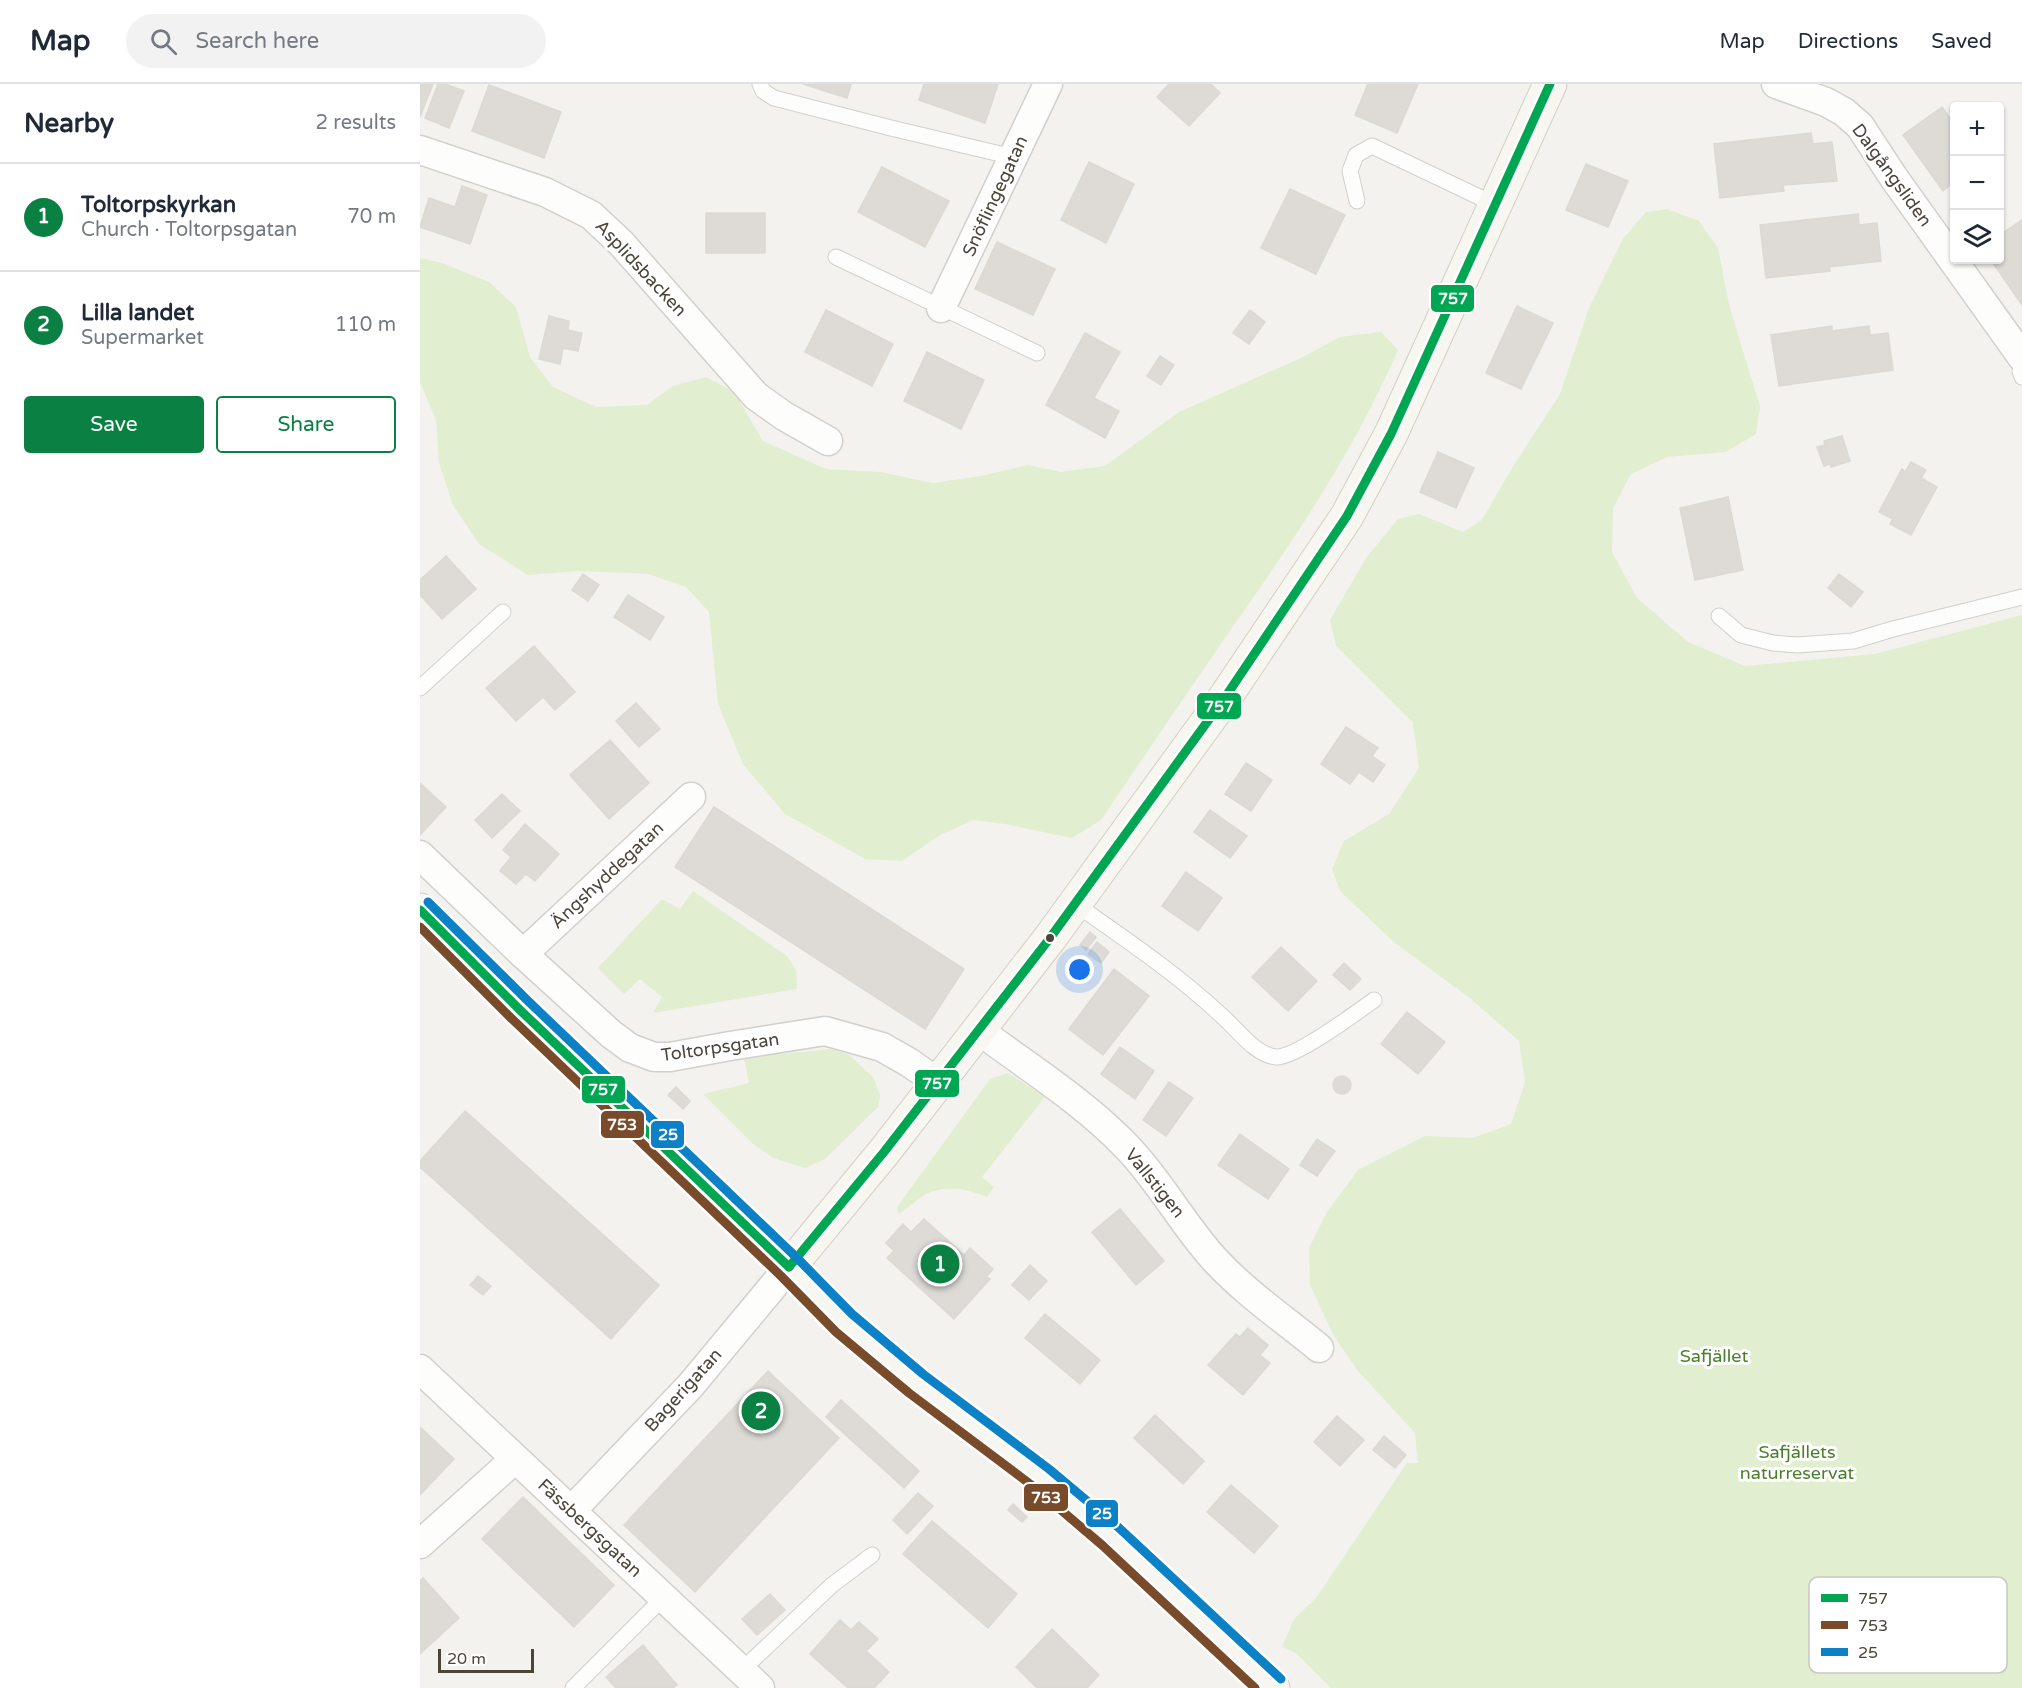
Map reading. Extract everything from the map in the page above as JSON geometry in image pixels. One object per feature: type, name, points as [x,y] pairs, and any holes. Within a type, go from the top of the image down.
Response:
[{"type":"street","name":"Snöflingegatan","points":[[941,308],[1048,84]]},
{"type":"street","name":"Dalgångsliden","points":[[1776,84],[1826,102],[1844,112],[1860,126],[1894,178],[2022,357]]},
{"type":"street","points":[[789,1266],[827,1223],[980,1031],[1226,696],[1347,516],[1392,434],[1496,205],[1544,86]]},
{"type":"street","name":"Asplidsbacken","points":[[420,150],[545,192],[591,215],[621,243],[756,396],[784,416],[828,441]]},
{"type":"street","name":"Ängshyddegatan","points":[[524,954],[691,797]]},
{"type":"street","name":"Toltorpsgatan","points":[[420,855],[611,1034],[630,1048],[654,1057],[670,1057],[825,1031],[882,1047],[938,1083]]},
{"type":"street","points":[[420,910],[519,1009],[789,1266],[844,1323],[916,1383],[1041,1478],[1110,1536],[1273,1688]]},
{"type":"street","name":"Vallstigen","points":[[980,1031],[1073,1100],[1126,1146],[1156,1180],[1217,1262],[1318,1348]]},
{"type":"street","name":"Bagerigatan","points":[[572,1510],[691,1385],[789,1266]]},
{"type":"street","name":"Fässbergsgatan","points":[[420,1369],[751,1679]]},
{"type":"street","points":[[420,1544],[515,1459]]},
{"type":"lane","points":[[760,84],[763,91],[774,98],[1013,157]]},
{"type":"lane","points":[[1357,201],[1350,171],[1356,155],[1372,146],[1496,205]]},
{"type":"lane","points":[[836,257],[1037,354]]},
{"type":"lane","points":[[2022,365],[2020,371],[2022,378]]},
{"type":"lane","points":[[1719,616],[1741,635],[1773,644],[1825,644],[1853,641],[1893,628],[2022,597]]},
{"type":"lane","points":[[420,688],[503,612]]},
{"type":"lane","points":[[1074,903],[1173,974],[1209,1003],[1259,1050],[1277,1057],[1298,1050],[1374,1000]]},
{"type":"lane","points":[[751,1679],[832,1585],[872,1555]]},
{"type":"lane","points":[[573,1688],[664,1598]]},
{"type":"green space","name":"Safjället","points":[[1667,209],[1699,221],[1718,248],[1729,305],[1760,407],[1756,434],[1726,452],[1667,457],[1631,474],[1613,508],[1612,552],[1637,598],[1688,642],[1745,666],[1875,654],[2022,615],[2022,1688],[1331,1688],[1296,1653],[1282,1647],[1294,1619],[1316,1598],[1407,1463],[1418,1463],[1415,1433],[1358,1371],[1334,1336],[1310,1285],[1309,1248],[1327,1212],[1358,1170],[1425,1136],[1473,1138],[1511,1124],[1525,1082],[1519,1041],[1471,999],[1395,943],[1340,891],[1332,869],[1344,841],[1389,814],[1419,768],[1413,723],[1336,646],[1330,620],[1366,558],[1398,519],[1419,514],[1463,532],[1482,520],[1512,468],[1560,394],[1589,308],[1623,239],[1646,212]]},
{"type":"green space","points":[[420,258],[442,263],[489,282],[516,307],[530,357],[553,387],[596,407],[647,405],[673,386],[706,377],[734,392],[763,441],[826,469],[880,472],[933,483],[981,476],[1028,465],[1061,472],[1105,466],[1179,412],[1301,358],[1340,337],[1381,332],[1398,350],[1362,425],[1320,497],[1101,820],[1072,838],[974,820],[940,835],[902,861],[865,859],[785,814],[743,764],[718,704],[709,612],[686,587],[649,574],[579,571],[528,575],[479,544],[453,505],[439,462],[436,420],[420,382]]},
{"type":"green space","points":[[693,891],[787,956],[796,970],[797,989],[653,1013],[662,997],[640,979],[624,994],[598,968],[662,899],[680,909]]},
{"type":"green space","points":[[830,1049],[849,1055],[873,1077],[880,1095],[878,1107],[825,1159],[805,1168],[773,1158],[752,1143],[703,1094],[749,1083],[744,1058]]},
{"type":"green space","points":[[1008,1073],[1045,1097],[982,1177],[994,1187],[987,1197],[964,1190],[933,1191],[919,1198],[899,1214],[897,1207],[990,1079]]},
{"type":"building","points":[[420,84],[433,84],[420,117]]},
{"type":"building","points":[[438,84],[445,84],[464,91],[449,128],[425,118]]},
{"type":"building","points":[[803,84],[851,84],[847,98]]},
{"type":"building","points":[[924,84],[998,84],[985,123],[919,100]]},
{"type":"building","points":[[1169,84],[1211,84],[1220,93],[1189,126],[1157,97]]},
{"type":"building","points":[[1368,84],[1418,84],[1397,133],[1355,115]]},
{"type":"building","points":[[489,85],[561,112],[544,158],[472,131]]},
{"type":"building","points":[[1942,107],[1950,118],[1950,185],[1943,191],[1903,135]]},
{"type":"building","points":[[1811,133],[1813,144],[1832,142],[1837,181],[1783,185],[1784,191],[1720,198],[1714,144]]},
{"type":"building","points":[[1089,162],[1134,184],[1106,243],[1061,220]]},
{"type":"building","points":[[1586,164],[1628,181],[1608,227],[1566,210]]},
{"type":"building","points":[[882,167],[949,201],[925,247],[858,212]]},
{"type":"building","points":[[462,186],[487,195],[470,244],[420,227],[429,198],[455,207]]},
{"type":"building","points":[[1290,189],[1345,215],[1316,274],[1261,248]]},
{"type":"building","points":[[706,213],[765,213],[765,253],[706,253]]},
{"type":"building","points":[[1858,214],[1859,225],[1877,223],[1881,261],[1829,267],[1830,271],[1766,278],[1760,225]]},
{"type":"building","points":[[2022,220],[2022,305],[1994,264],[2004,264],[2004,232]]},
{"type":"building","points":[[997,242],[1055,269],[1033,315],[975,289]]},
{"type":"building","points":[[1517,306],[1553,323],[1521,389],[1486,373]]},
{"type":"building","points":[[826,310],[893,344],[872,386],[805,352]]},
{"type":"building","points":[[1250,310],[1265,322],[1249,344],[1233,333]]},
{"type":"building","points":[[549,316],[569,321],[568,330],[582,333],[578,351],[563,348],[560,364],[539,359]]},
{"type":"building","points":[[1832,326],[1832,331],[1869,326],[1870,335],[1888,333],[1893,370],[1779,386],[1771,335]]},
{"type":"building","points":[[1085,333],[1120,352],[1094,398],[1119,411],[1105,438],[1046,405]]},
{"type":"building","points":[[927,352],[984,380],[961,429],[904,401]]},
{"type":"building","points":[[1160,356],[1174,365],[1161,385],[1147,376]]},
{"type":"building","points":[[1842,436],[1850,461],[1831,467],[1830,464],[1824,466],[1817,447],[1825,445],[1824,441]]},
{"type":"building","points":[[1438,452],[1474,468],[1456,508],[1420,492]]},
{"type":"building","points":[[1911,462],[1926,470],[1921,478],[1937,487],[1911,535],[1890,524],[1893,519],[1879,512],[1902,469],[1905,472]]},
{"type":"building","points":[[1728,497],[1743,570],[1695,580],[1680,508]]},
{"type":"building","points":[[446,556],[476,589],[442,619],[420,595],[420,580]]},
{"type":"building","points":[[583,574],[599,585],[588,601],[572,590]]},
{"type":"building","points":[[1839,574],[1863,592],[1851,607],[1828,588]]},
{"type":"building","points":[[628,595],[664,617],[650,640],[614,617]]},
{"type":"building","points":[[534,646],[575,692],[555,710],[543,697],[516,721],[486,688]]},
{"type":"building","points":[[636,703],[660,729],[639,747],[616,721]]},
{"type":"building","points":[[1346,727],[1378,748],[1372,756],[1385,765],[1373,782],[1359,772],[1350,784],[1321,764]]},
{"type":"building","points":[[610,740],[649,783],[609,819],[570,775]]},
{"type":"building","points":[[1246,763],[1272,780],[1251,811],[1225,794]]},
{"type":"building","points":[[420,783],[446,807],[420,835]]},
{"type":"building","points":[[502,794],[520,811],[492,838],[475,820]]},
{"type":"building","points":[[714,807],[964,969],[925,1029],[675,867]]},
{"type":"building","points":[[1210,810],[1247,836],[1230,858],[1194,832]]},
{"type":"building","points":[[525,824],[559,854],[535,881],[526,874],[516,884],[500,871],[511,857],[503,850]]},
{"type":"building","points":[[1186,872],[1222,898],[1198,931],[1162,906]]},
{"type":"building","points":[[1090,932],[1096,937],[1086,950],[1080,945]]},
{"type":"building","points":[[1097,942],[1109,952],[1101,963],[1088,954]]},
{"type":"building","points":[[1281,947],[1317,981],[1288,1011],[1252,977]]},
{"type":"building","points":[[1344,963],[1361,979],[1350,990],[1333,975]]},
{"type":"building","points":[[1114,969],[1149,996],[1103,1055],[1069,1029]]},
{"type":"building","points":[[1407,1012],[1445,1042],[1418,1074],[1381,1044]]},
{"type":"building","points":[[1120,1047],[1154,1071],[1135,1099],[1101,1074]]},
{"type":"building","points":[[1342,1076],[1348,1079],[1351,1085],[1348,1091],[1342,1094],[1336,1091],[1333,1085],[1336,1079]]},
{"type":"building","points":[[1169,1082],[1193,1098],[1166,1136],[1143,1120]]},
{"type":"building","points":[[676,1087],[690,1101],[683,1109],[668,1095]]},
{"type":"building","points":[[465,1111],[659,1285],[611,1339],[420,1167],[420,1161]]},
{"type":"building","points":[[1240,1134],[1289,1169],[1268,1199],[1218,1165]]},
{"type":"building","points":[[1317,1139],[1335,1151],[1317,1176],[1300,1165]]},
{"type":"building","points":[[1120,1209],[1164,1261],[1136,1285],[1092,1232]]},
{"type":"building","points":[[924,1219],[964,1255],[970,1248],[993,1269],[986,1277],[990,1279],[954,1319],[887,1258],[894,1251],[886,1243],[903,1224],[911,1232]]},
{"type":"building","points":[[1030,1265],[1047,1281],[1029,1300],[1012,1285]]},
{"type":"building","points":[[478,1276],[491,1286],[483,1295],[470,1285]]},
{"type":"building","points":[[1045,1314],[1100,1360],[1080,1384],[1025,1338]]},
{"type":"building","points":[[1248,1328],[1268,1345],[1260,1355],[1270,1363],[1243,1395],[1208,1365],[1236,1334],[1240,1337]]},
{"type":"building","points":[[768,1371],[839,1438],[695,1592],[624,1525]]},
{"type":"building","points":[[841,1400],[919,1471],[904,1488],[826,1417]]},
{"type":"building","points":[[1155,1415],[1204,1461],[1183,1484],[1134,1438]]},
{"type":"building","points":[[1337,1416],[1364,1440],[1340,1466],[1314,1442]]},
{"type":"building","points":[[420,1427],[454,1459],[420,1495]]},
{"type":"building","points":[[1384,1436],[1406,1455],[1395,1468],[1373,1450]]},
{"type":"building","points":[[1231,1485],[1278,1526],[1254,1553],[1207,1512]]},
{"type":"building","points":[[918,1493],[933,1506],[907,1534],[893,1520]]},
{"type":"building","points":[[523,1497],[614,1585],[574,1627],[482,1539]]},
{"type":"building","points":[[1013,1504],[1027,1517],[1022,1522],[1008,1510]]},
{"type":"building","points":[[932,1521],[1017,1594],[988,1628],[903,1554]]},
{"type":"building","points":[[423,1578],[459,1618],[421,1653],[420,1581]]},
{"type":"building","points":[[770,1594],[785,1610],[757,1635],[742,1619]]},
{"type":"building","points":[[840,1620],[851,1630],[859,1622],[878,1639],[866,1651],[889,1672],[874,1688],[848,1688],[810,1654]]},
{"type":"building","points":[[1052,1629],[1099,1675],[1087,1688],[1037,1688],[1016,1667]]},
{"type":"building","points":[[643,1645],[677,1685],[673,1688],[616,1688],[606,1677]]},
{"type":"transit line","name":"757","points":[[789,1267],[884,1152],[1050,938],[1226,696],[1347,516],[1391,434],[1550,84]]},
{"type":"transit line","name":"25","points":[[428,902],[797,1258],[852,1314],[923,1374],[1049,1469],[1118,1527],[1281,1679]]},
{"type":"transit line","name":"757","points":[[420,910],[519,1009],[789,1267]]},
{"type":"transit line","name":"753","points":[[420,927],[836,1332],[909,1393],[1034,1487],[1102,1545],[1255,1688]]},
{"type":"place","name":"Toltorpskyrkan","points":[[940,1264]]},
{"type":"place","name":"Lilla landet","points":[[761,1411]]},
{"type":"park label","name":"Safjällets naturreservat","points":[[1797,1462]]}]
